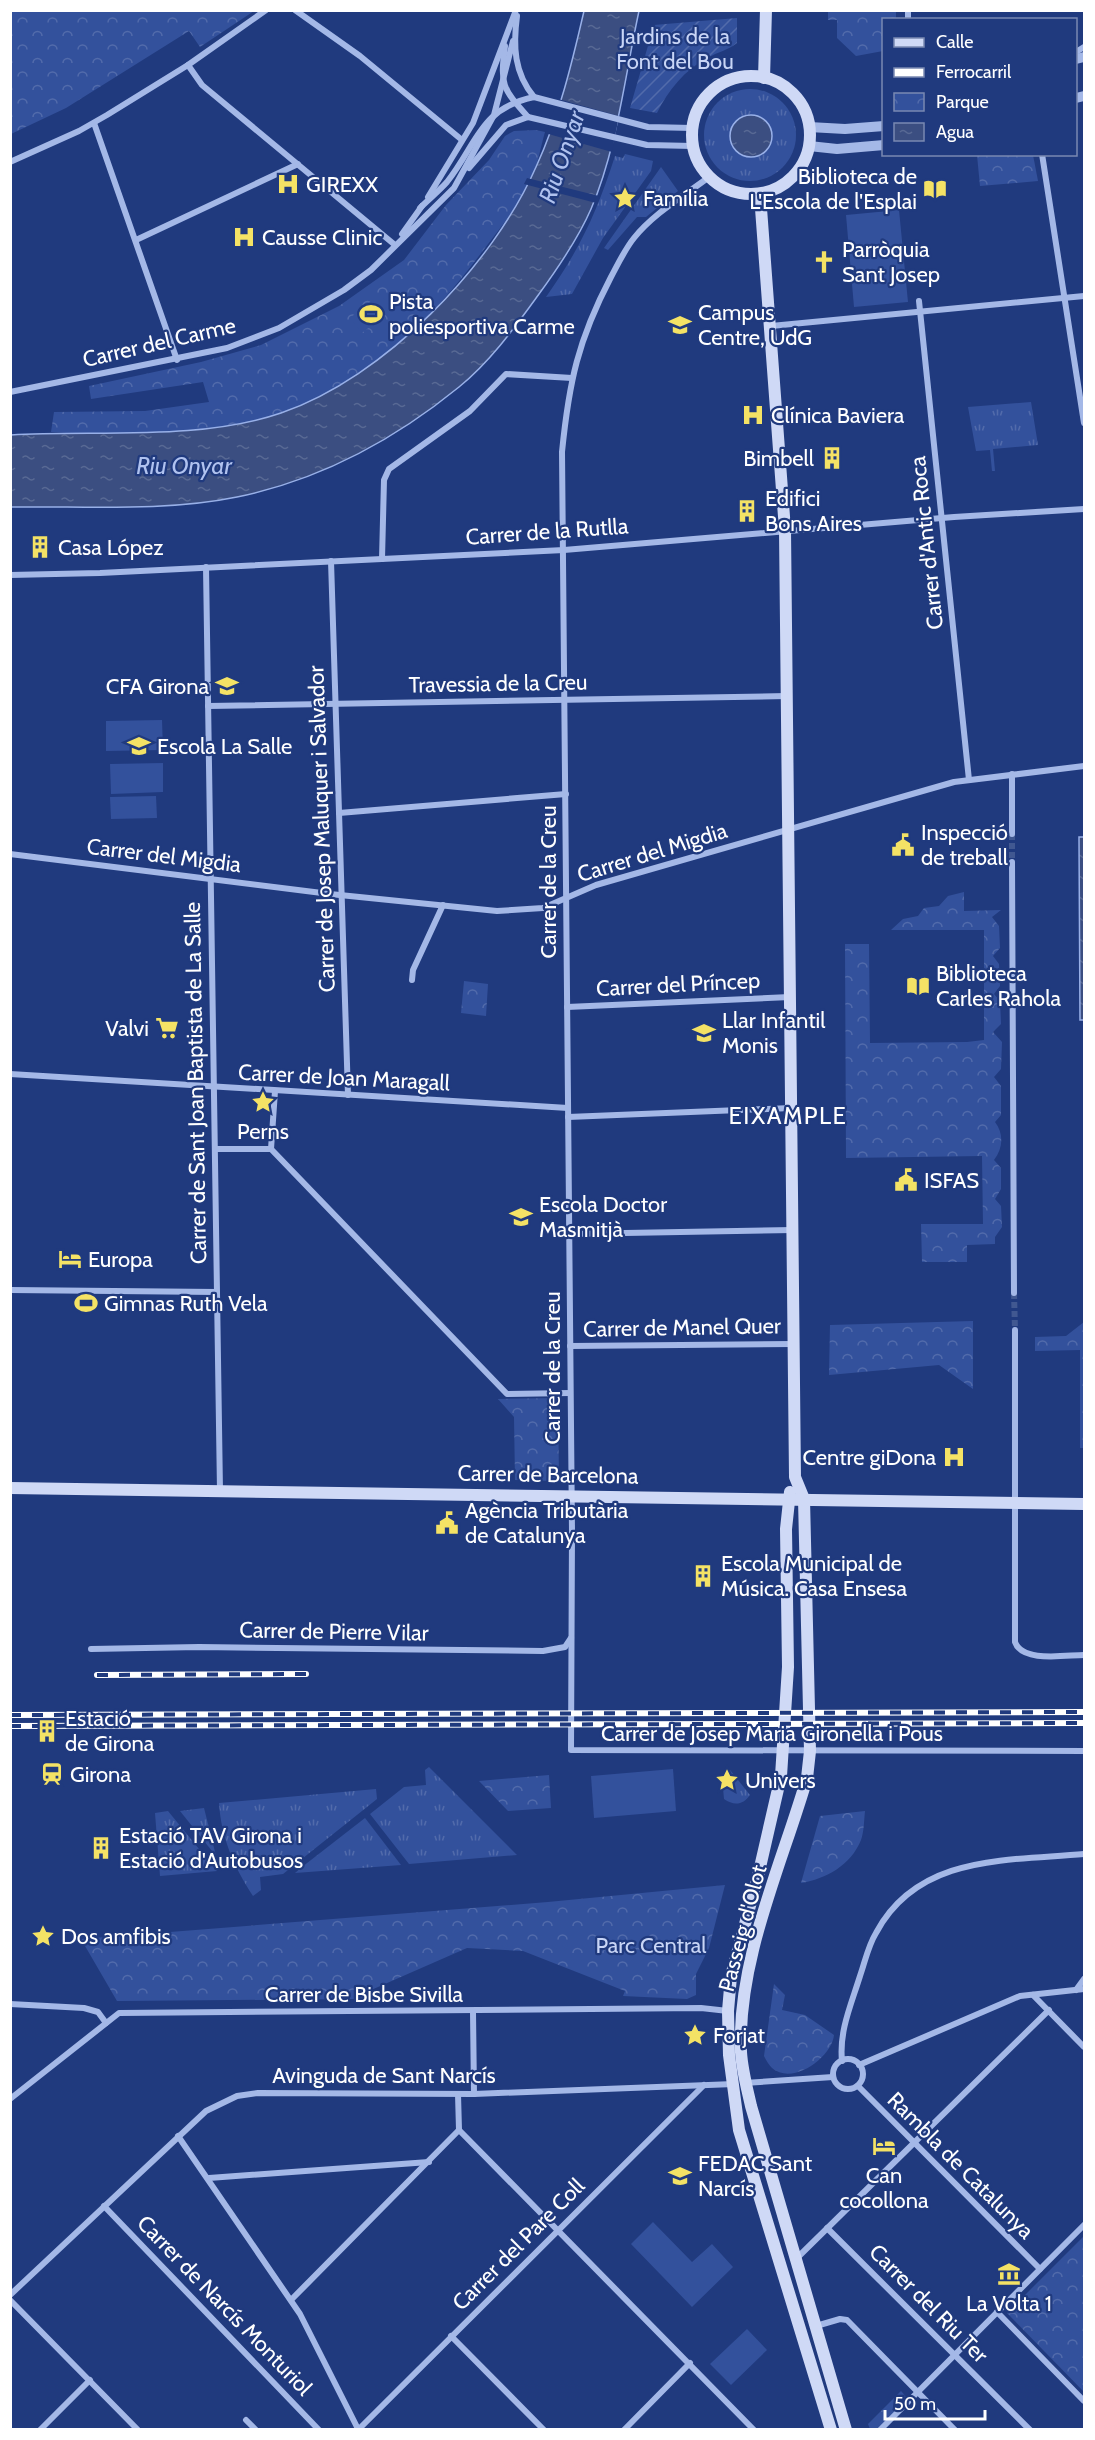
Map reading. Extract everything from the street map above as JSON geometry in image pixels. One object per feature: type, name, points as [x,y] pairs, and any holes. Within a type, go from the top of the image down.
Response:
[{"type":"main road","points":[[764,78],[766,10]]},
{"type":"main road","points":[[735,78],[764,78],[791,92],[804,109],[809,127],[809,146],[804,162],[790,180],[760,195],[736,193],[708,177],[698,162],[693,146],[692,128],[699,107],[712,90],[735,78]]},
{"type":"main road","points":[[760,195],[785,530],[795,1477],[787,1498]]},
{"type":"main road","points":[[795,1477],[804,1499]]},
{"type":"main road","name":"Carrer de Barcelona","points":[[10,1488],[1084,1504]]},
{"type":"main road","name":"Passeig d'Olot","points":[[787,1498],[788,1668],[781,1776],[731,1976],[728,2011],[732,2084],[739,2130],[831,2430]]},
{"type":"main road","name":"Passeig d'Olot","points":[[804,1499],[810,1750],[807,1778],[748,1971],[742,2014],[741,2054],[746,2082],[795,2259],[846,2430]]},
{"type":"street","points":[[10,162],[94,123],[188,65],[266,10]]},
{"type":"street","points":[[295,10],[360,56],[462,140]]},
{"type":"street","name":"Carrer del Carme","points":[[395,245],[473,123],[510,40],[517,10]]},
{"type":"street","points":[[510,40],[501,79],[514,102],[528,117]]},
{"type":"street","points":[[510,40],[518,72],[524,85],[534,97]]},
{"type":"street","points":[[188,65],[202,85],[395,245]]},
{"type":"street","name":"Carrer del Carme","points":[[10,392],[177,360],[244,343],[314,310],[371,270],[454,188],[494,115],[504,84]]},
{"type":"street","points":[[420,208],[447,182],[484,123],[514,102],[534,97],[659,129],[692,128]]},
{"type":"street","points":[[454,188],[506,125],[528,117],[663,147],[693,146]]},
{"type":"street","points":[[94,123],[177,360]]},
{"type":"street","points":[[809,127],[853,129],[882,126]]},
{"type":"street","points":[[809,146],[837,149],[882,145]]},
{"type":"street","points":[[1042,156],[1084,423]]},
{"type":"street","points":[[136,240],[298,164]]},
{"type":"street","name":"Carrer de la Creu","points":[[571,1638],[562,452],[567,394],[579,349],[596,307],[634,238],[651,221],[708,177]]},
{"type":"street","points":[[771,326],[1084,296]]},
{"type":"street","name":"Carrer d'Antic Roca","points":[[919,302],[969,780]]},
{"type":"street","points":[[382,559],[384,480],[389,469],[470,411],[506,374],[572,378]]},
{"type":"street","name":"Carrer de la Rutlla","points":[[10,575],[564,550],[785,530],[1084,509]]},
{"type":"street","name":"Carrer de Josep Maluquer i Salvador","points":[[331,561],[348,1095]]},
{"type":"street","name":"Carrer de Sant Joan Baptista de La Salle","points":[[206,567],[220,1491]]},
{"type":"street","name":"Travessia de la Creu","points":[[208,706],[788,696]]},
{"type":"street","name":"Carrer del Migdia","points":[[10,854],[342,894],[443,905],[521,910],[543,908],[599,884],[969,780],[1084,766]]},
{"type":"street","points":[[1012,774],[1012,834]]},
{"type":"street","points":[[339,813],[566,794]]},
{"type":"street","points":[[1012,862],[1014,1293]]},
{"type":"street","points":[[412,980],[413,970],[443,905]]},
{"type":"street","name":"Carrer del Príncep","points":[[567,1007],[791,997]]},
{"type":"street","name":"Carrer de Joan Maragall","points":[[10,1074],[568,1108]]},
{"type":"street","points":[[272,1149],[275,1091]]},
{"type":"street","points":[[568,1117],[792,1108]]},
{"type":"street","points":[[215,1149],[272,1149],[507,1394],[570,1393]]},
{"type":"street","points":[[569,1234],[793,1230]]},
{"type":"street","points":[[10,1290],[217,1292]]},
{"type":"street","points":[[1015,1330],[1014,1636],[1017,1648],[1029,1655],[1084,1655]]},
{"type":"street","name":"Carrer de Manel Quer","points":[[570,1346],[794,1344]]},
{"type":"street","name":"Carrer de Pierre Vilar","points":[[91,1649],[211,1647],[543,1651],[564,1647],[571,1638]]},
{"type":"street","name":"Carrer de Josep Maria Gironella i Pous","points":[[571,1638],[571,1750],[1084,1751]]},
{"type":"street","points":[[842,2061],[840,2037],[869,1949],[884,1921],[906,1897],[933,1878],[968,1864],[1084,1854]]},
{"type":"street","points":[[1076,1990],[1084,1979]]},
{"type":"street","points":[[859,2065],[1020,1996],[1084,1989]]},
{"type":"street","points":[[1033,1995],[1084,2047]]},
{"type":"street","points":[[10,2004],[84,2008],[98,2012],[106,2023]]},
{"type":"street","name":"Carrer de Bisbe Sivilla","points":[[10,2099],[119,2013],[473,2012],[692,2008],[728,2011]]},
{"type":"street","points":[[795,2259],[1049,2010]]},
{"type":"street","points":[[473,2012],[474,2094]]},
{"type":"street","points":[[853,2060],[859,2065],[863,2076],[858,2086],[843,2089],[833,2077],[835,2067],[842,2061],[853,2060]]},
{"type":"street","name":"Avinguda de Sant Narcís","points":[[10,2295],[206,2111],[237,2096],[258,2093],[474,2094],[732,2084],[833,2077]]},
{"type":"street","name":"Carrer del Pare Coll","points":[[358,2429],[705,2085]]},
{"type":"street","name":"Rambla de Catalunya","points":[[858,2086],[1040,2269]]},
{"type":"street","points":[[458,2094],[459,2130],[754,2430]]},
{"type":"street","points":[[291,2300],[459,2130]]},
{"type":"street","points":[[178,2136],[291,2300],[358,2429]]},
{"type":"street","points":[[209,2178],[429,2162]]},
{"type":"street","name":"Carrer de Narcís Monturiol","points":[[104,2206],[319,2430]]},
{"type":"street","points":[[880,2430],[1084,2226]]},
{"type":"street","name":"Carrer del Riu Ter","points":[[828,2228],[1030,2430]]},
{"type":"street","points":[[10,2300],[138,2430]]},
{"type":"street","points":[[997,2312],[1084,2401]]},
{"type":"street","points":[[816,2326],[840,2319],[847,2320],[955,2430]]},
{"type":"street","points":[[452,2336],[544,2430]]},
{"type":"street","points":[[624,2430],[690,2363]]},
{"type":"street","points":[[40,2430],[90,2380]]},
{"type":"street","points":[[246,2420],[256,2430]]},
{"type":"green space","points":[[11,11],[254,11],[200,47],[189,31],[66,108],[11,134]]},
{"type":"green space","points":[[828,11],[896,11],[896,18],[882,18],[882,51],[856,56],[837,38],[837,20],[828,20]]},
{"type":"green space","name":"Jardins de la Font del Bou","points":[[737,18],[737,43],[691,68],[666,96],[657,113],[630,108],[654,25]]},
{"type":"green space","points":[[750,89],[768,92],[783,102],[793,117],[796,135],[793,153],[783,168],[768,178],[750,181],[732,178],[717,168],[707,153],[704,135],[707,117],[717,102],[732,92]]},
{"type":"green space","points":[[514,131],[545,132],[534,172],[518,202],[499,230],[465,274],[420,324],[369,368],[341,386],[312,402],[280,414],[227,426],[167,432],[106,434],[51,432],[54,412],[145,411],[209,402],[203,382],[91,399],[89,386],[201,362],[261,345],[339,306],[404,260],[446,205],[489,160],[505,136]]},
{"type":"green space","points":[[625,154],[653,161],[651,171],[603,238],[572,294],[546,297],[569,263],[586,230],[615,156],[623,158]]},
{"type":"green space","points":[[977,156],[1033,156],[1038,181],[980,186]]},
{"type":"green space","points":[[661,167],[678,191],[646,217],[637,217],[608,250],[604,248]]},
{"type":"green space","points":[[899,210],[908,302],[854,307],[846,215]]},
{"type":"green space","name":"Pista poliesportiva Carme","points":[[380,294],[392,309],[362,333],[350,318]]},
{"type":"green space","points":[[1031,402],[1038,445],[993,449],[995,471],[992,471],[990,450],[976,451],[968,407]]},
{"type":"green space","points":[[162,720],[163,750],[106,751],[106,721]]},
{"type":"green space","points":[[163,763],[163,792],[111,794],[110,764]]},
{"type":"green space","points":[[156,796],[157,818],[111,819],[110,797]]},
{"type":"green space","points":[[964,892],[964,911],[1001,910],[992,917],[999,926],[1000,948],[993,956],[999,964],[1000,986],[994,994],[1000,1001],[1001,1024],[993,1032],[1002,1042],[1001,1069],[994,1077],[1001,1086],[1001,1115],[995,1122],[1000,1131],[1001,1141],[994,1160],[1001,1168],[1001,1189],[995,1199],[1001,1206],[1002,1227],[995,1237],[995,1244],[967,1245],[967,1262],[922,1262],[921,1224],[983,1224],[982,1156],[846,1158],[845,944],[869,944],[870,1043],[984,1040],[984,930],[891,930],[903,919],[918,916],[924,908],[939,906],[948,896]]},
{"type":"green space","points":[[464,981],[488,984],[486,1016],[461,1013]]},
{"type":"green space","points":[[973,1321],[973,1389],[939,1365],[829,1375],[830,1325]]},
{"type":"green space","points":[[1084,1322],[1084,1448],[1080,1448],[1080,1350],[1035,1351],[1035,1337],[1066,1336]]},
{"type":"green space","points":[[558,1398],[559,1481],[515,1480],[514,1417],[498,1399]]},
{"type":"green space","points":[[429,1767],[517,1855],[409,1864],[370,1814],[404,1787],[426,1785],[425,1770]]},
{"type":"green space","points":[[673,1769],[676,1811],[594,1818],[591,1776]]},
{"type":"green space","points":[[730,1770],[750,1795],[741,1803],[731,1803],[724,1799],[722,1776]]},
{"type":"green space","points":[[549,1775],[551,1808],[508,1811],[479,1781]]},
{"type":"green space","points":[[376,1789],[377,1799],[283,1874],[260,1877],[261,1890],[253,1896],[230,1851],[222,1828],[219,1803]]},
{"type":"green space","points":[[204,1808],[216,1856],[180,1811]]},
{"type":"green space","points":[[168,1811],[217,1871],[160,1876],[155,1813]]},
{"type":"green space","points":[[865,1811],[862,1837],[851,1857],[828,1874],[801,1883],[820,1816]]},
{"type":"green space","points":[[365,1818],[401,1865],[295,1873],[302,1867]]},
{"type":"green space","name":"Parc Central","points":[[725,1885],[709,1948],[696,1974],[696,1995],[687,1999],[623,1996],[625,1991],[523,1951],[467,1948],[362,1994],[362,1999],[117,2001],[81,1939],[548,1902]]},
{"type":"green space","points":[[774,1984],[785,1995],[782,2010],[805,2015],[834,2035],[832,2043],[819,2060],[790,2074],[781,2073],[772,2068],[764,2056]]},
{"type":"green space","points":[[653,2222],[692,2262],[712,2244],[733,2267],[692,2307],[631,2244]]},
{"type":"green space","points":[[1084,2236],[1084,2392],[1007,2313]]},
{"type":"green space","points":[[747,2329],[767,2350],[731,2385],[710,2364]]},
{"type":"green space","points":[[901,2391],[908,2399],[877,2429],[870,2429],[868,2424]]},
{"type":"water","name":"Riu Onyar","points":[[584,11],[639,11],[608,162],[591,209],[567,253],[521,319],[471,377],[409,424],[382,441],[327,469],[268,490],[209,502],[181,505],[11,507],[11,435],[147,433],[216,428],[249,422],[281,413],[320,396],[358,374],[396,346],[464,279],[493,242],[517,204],[552,129],[570,70]]},
{"type":"water","points":[[751,115],[766,121],[772,136],[766,151],[751,157],[736,151],[730,136],[736,121]]},
{"type":"water","points":[[1079,837],[1084,837],[1084,1020],[1080,1020]]},
{"type":"pier","points":[[558,99],[619,116],[612,152],[545,133]]},
{"type":"pier","points":[[527,178],[599,196],[596,203],[524,184]]},
{"type":"tunnel","points":[[1012,834],[1012,862]]},
{"type":"tunnel","points":[[1014,1293],[1015,1330]]},
{"type":"railway","points":[[97,1675],[306,1674]]},
{"type":"railway","points":[[10,1715],[1084,1712]]},
{"type":"railway","points":[[10,1726],[1084,1723]]},
{"type":"place","name":"GIREXX","points":[[288,184]]},
{"type":"place","name":"Biblioteca de L'Escola de l'Esplai","points":[[935,189]]},
{"type":"place","name":"Família","points":[[625,198]]},
{"type":"place","name":"Causse Clinic","points":[[244,237]]},
{"type":"place","name":"Parròquia Sant Josep","points":[[824,262]]},
{"type":"place","name":"Pista poliesportiva Carme","points":[[371,314]]},
{"type":"place","name":"Campus Centre, UdG","points":[[680,325]]},
{"type":"place","name":"Clínica Baviera","points":[[753,415]]},
{"type":"place","name":"Bimbell","points":[[832,458]]},
{"type":"place","name":"Edifici Bons Aires","points":[[747,511]]},
{"type":"place","name":"Casa López","points":[[40,547]]},
{"type":"place","name":"CFA Girona","points":[[227,686]]},
{"type":"place","name":"Escola La Salle","points":[[139,746]]},
{"type":"place","name":"Inspecció de treball","points":[[903,845]]},
{"type":"place","name":"Biblioteca Carles Rahola","points":[[918,986]]},
{"type":"place","name":"Valvi","points":[[167,1028]]},
{"type":"place","name":"Llar Infantil Monis","points":[[704,1033]]},
{"type":"place","name":"Perns","points":[[263,1102]]},
{"type":"place","name":"ISFAS","points":[[906,1180]]},
{"type":"place","name":"Escola Doctor Masmitjà","points":[[521,1217]]},
{"type":"place","name":"Europa","points":[[70,1259]]},
{"type":"place","name":"Gimnas Ruth Vela","points":[[86,1303]]},
{"type":"place","name":"Centre giDona","points":[[954,1457]]},
{"type":"place","name":"Agència Tributària de Catalunya","points":[[447,1523]]},
{"type":"place","name":"Escola Municipal de Música. Casa Ensesa","points":[[703,1576]]},
{"type":"place","name":"Estació de Girona","points":[[47,1731]]},
{"type":"place","name":"Girona","points":[[52,1774]]},
{"type":"place","name":"Univers","points":[[727,1780]]},
{"type":"place","name":"Estació TAV Girona i Estació d'Autobusos","points":[[101,1848]]},
{"type":"place","name":"Dos amfibis","points":[[43,1936]]},
{"type":"place","name":"Forjat","points":[[695,2035]]},
{"type":"place","name":"Can cocollona","points":[[884,2146]]},
{"type":"place","name":"FEDAC Sant Narcís","points":[[680,2176]]},
{"type":"place","name":"La Volta 1","points":[[1009,2274]]},
{"type":"district","name":"EIXAMPLE","points":[[788,1116]]}]
